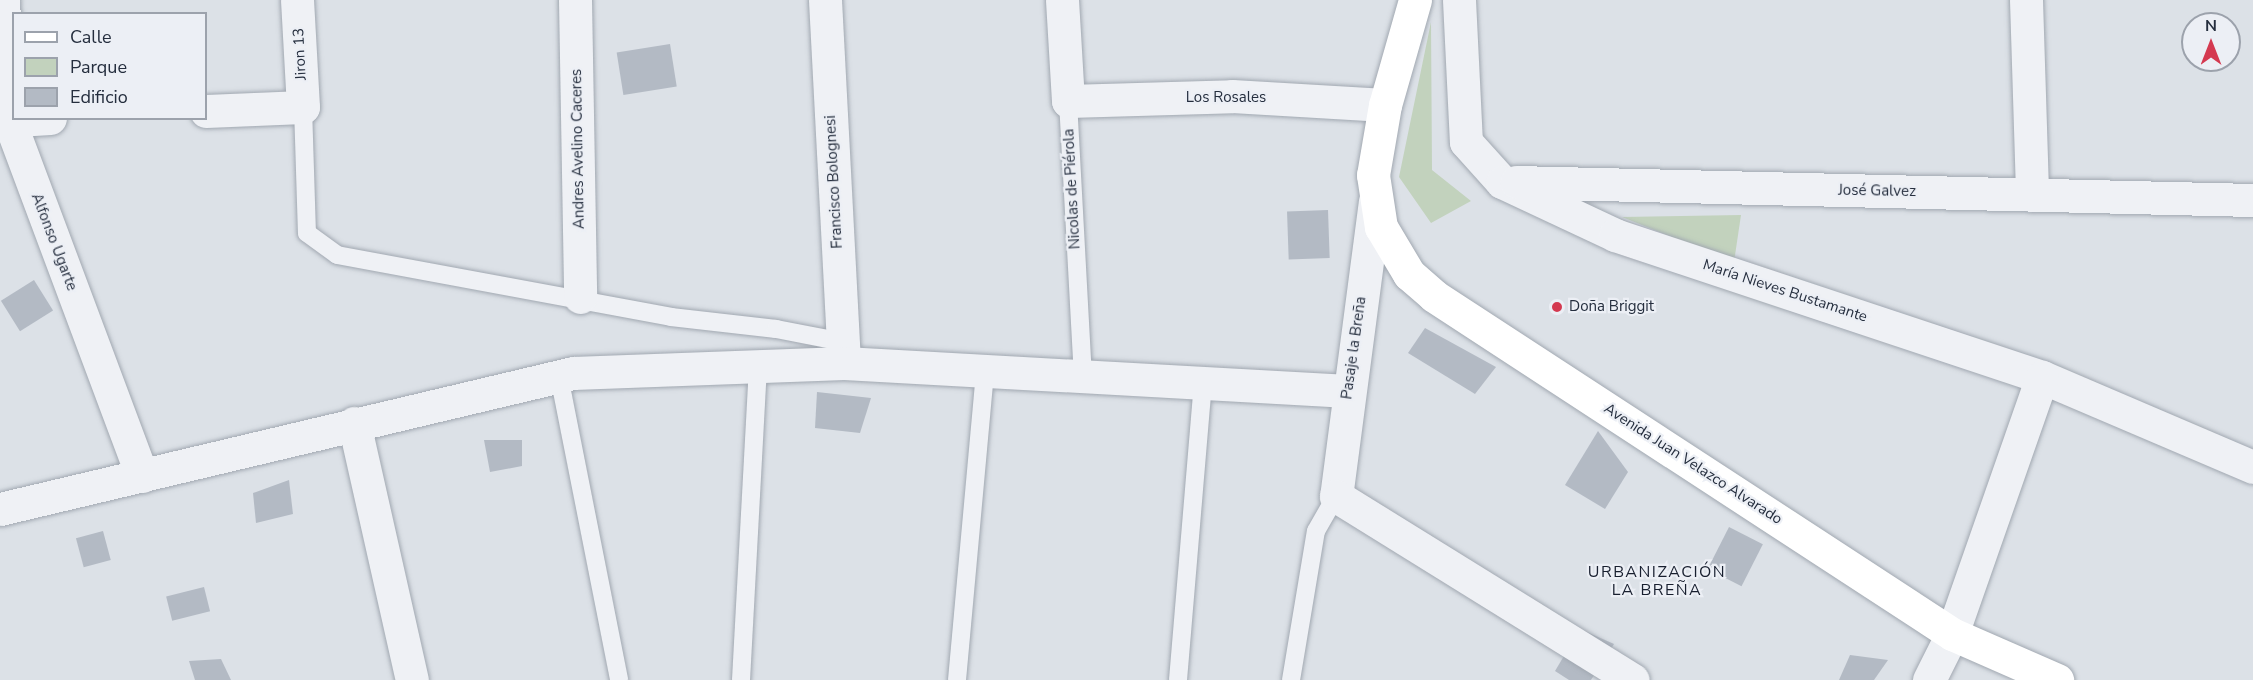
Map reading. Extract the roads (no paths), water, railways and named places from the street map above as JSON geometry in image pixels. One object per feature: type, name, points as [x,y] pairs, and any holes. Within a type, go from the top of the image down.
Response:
[{"type":"street","name":"Alfonso Ugarte","points":[[3,0],[4,121],[142,476]]},
{"type":"street","name":"Jiron 13","points":[[297,0],[303,107]]},
{"type":"street","name":"Andres Avelino Caceres","points":[[575,0],[580,297]]},
{"type":"street","name":"Francisco Bolognesi","points":[[825,0],[843,353]]},
{"type":"street","name":"Nicolas de Piérola","points":[[1062,0],[1068,101]]},
{"type":"street","name":"Avenida Juan Velazco Alvarado","points":[[1415,0],[1385,105],[1373,175],[1375,201],[1393,251],[1434,296],[1952,634],[2056,680]]},
{"type":"street","name":"María Nieves Bustamante","points":[[1459,0],[1466,142],[1502,182],[1615,235],[2042,376],[2253,467]]},
{"type":"street","points":[[2026,0],[2032,195]]},
{"type":"street","name":"Los Rosales","points":[[1068,101],[1232,96],[1385,105]]},
{"type":"street","points":[[207,111],[303,107]]},
{"type":"street","points":[[4,121],[19,120]]},
{"type":"street","name":"José Galvez","points":[[1502,182],[2253,200]]},
{"type":"street","name":"Pasaje la Breña","points":[[1336,496],[1348,391],[1375,201]]},
{"type":"street","points":[[0,510],[354,423],[559,376],[758,366],[843,353],[985,371],[1348,391]]},
{"type":"street","points":[[1929,680],[1952,634],[2042,376]]},
{"type":"street","points":[[354,423],[412,680]]},
{"type":"street","points":[[1336,496],[1633,680]]},
{"type":"lane","name":"Nicolas de Piérola","points":[[1068,101],[1083,378]]},
{"type":"lane","points":[[303,107],[307,233],[337,255],[580,297],[843,353]]},
{"type":"lane","points":[[741,680],[758,366]]},
{"type":"lane","points":[[957,680],[985,371]]},
{"type":"lane","points":[[559,376],[619,680]]},
{"type":"lane","points":[[1178,680],[1203,383]]},
{"type":"lane","points":[[1292,680],[1316,531],[1336,496]]},
{"type":"place","name":"Doña Briggit","points":[[1557,307]]},
{"type":"district","name":"URBANIZACIÓN LA BREÑA","points":[[1657,581]]}]
